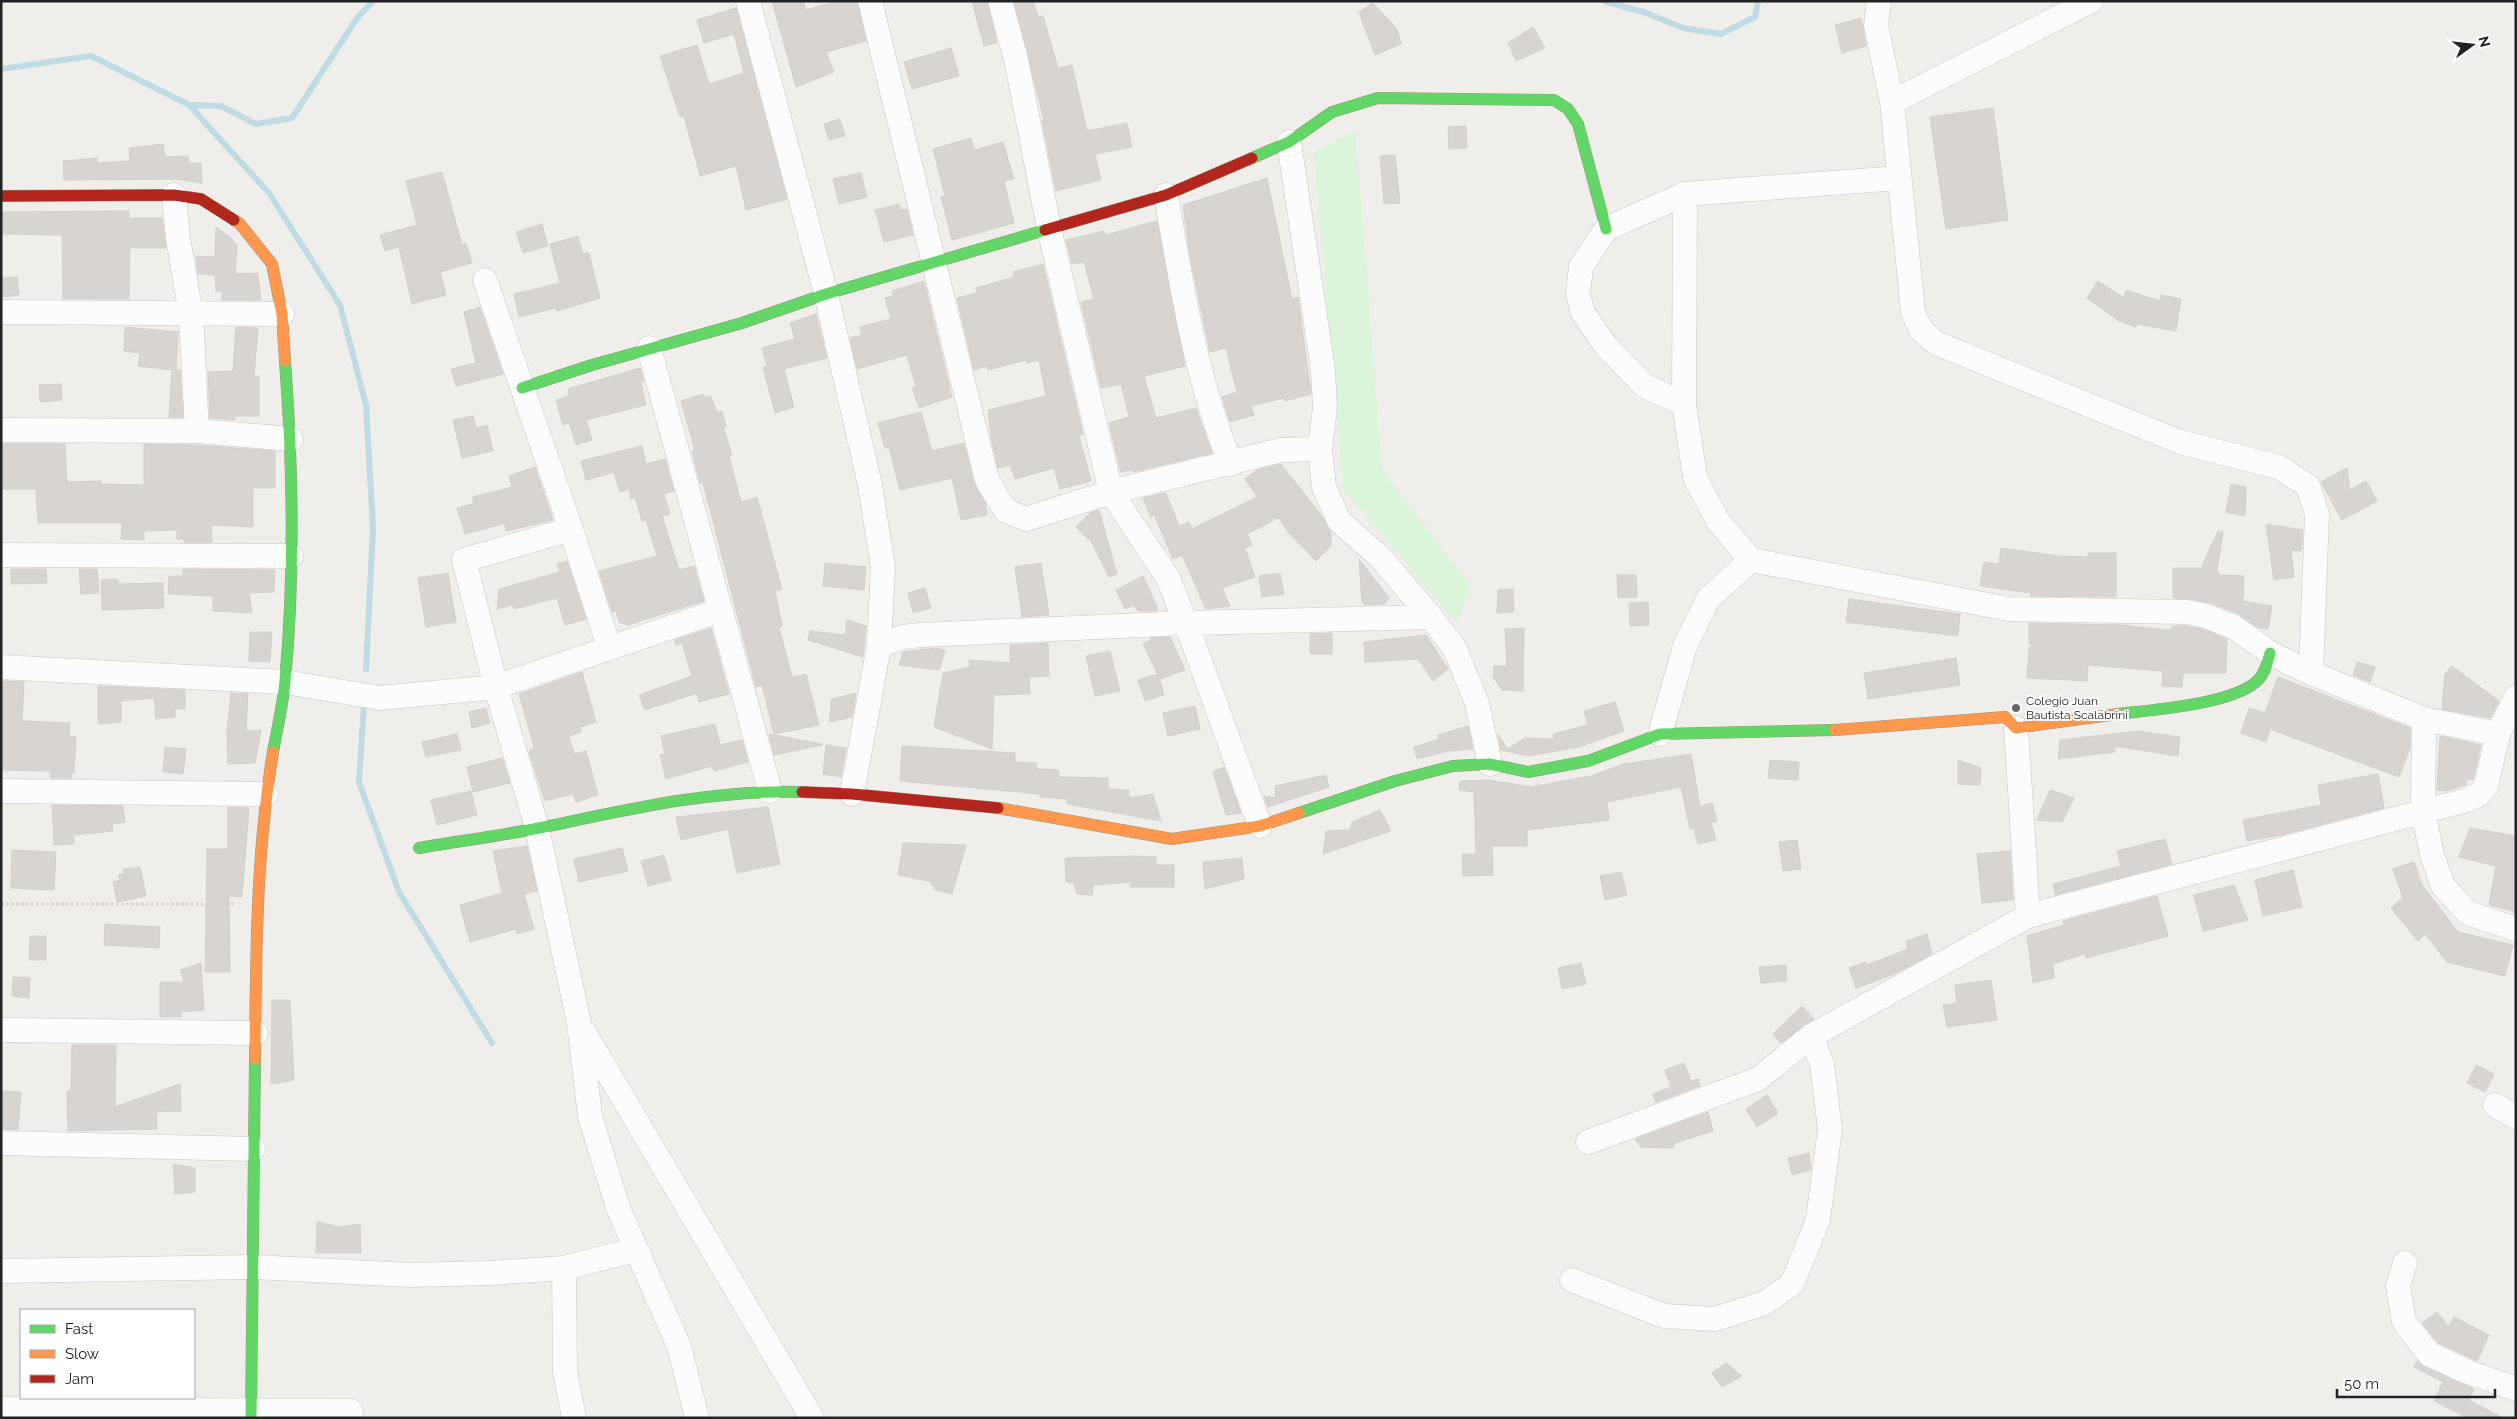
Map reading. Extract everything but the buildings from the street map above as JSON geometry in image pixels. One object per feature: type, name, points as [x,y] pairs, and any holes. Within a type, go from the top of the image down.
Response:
[{"type":"street","points":[[748,1],[826,294],[870,485],[883,567],[879,646],[852,794]]},
{"type":"street","points":[[870,1],[935,262],[986,480],[1005,510],[1026,519],[1111,492],[1231,464],[1281,450],[1320,448]]},
{"type":"street","points":[[1000,1],[1016,58],[1048,228],[1111,492],[1168,578],[1260,826]]},
{"type":"street","points":[[1879,1],[1876,25],[1892,102],[1913,312],[1921,330],[1936,343],[2180,442],[2280,467],[2308,486],[2317,514],[2311,673]]},
{"type":"street","points":[[1892,102],[2091,1]]},
{"type":"street","points":[[522,388],[649,348],[742,323],[826,294],[1166,195],[1289,142],[1332,112],[1378,98],[1554,100],[1568,108],[1578,124],[1606,229]]},
{"type":"street","points":[[1289,142],[1323,370],[1325,407],[1320,448],[1324,487],[1339,521],[1380,557],[1431,617],[1455,650],[1477,703],[1490,764]]},
{"type":"street","points":[[1684,404],[1645,386],[1606,346],[1582,313],[1578,294],[1581,267],[1606,229],[1685,194],[1899,178]]},
{"type":"street","points":[[1685,194],[1684,404],[1695,477],[1718,521],[1751,560],[2009,609],[2186,612],[2206,616],[2234,627],[2270,653],[2311,673],[2424,719],[2498,734]]},
{"type":"street","points":[[174,195],[178,238],[191,314],[197,431]]},
{"type":"street","points":[[1,196],[174,195],[201,199],[240,224],[272,264],[282,314],[291,439],[290,556],[285,682],[266,794],[258,904],[252,1414]]},
{"type":"street","points":[[1166,195],[1191,338],[1213,419],[1231,464]]},
{"type":"street","points":[[485,280],[571,529],[609,648]]},
{"type":"street","points":[[1,312],[282,314]]},
{"type":"street","points":[[649,348],[770,791]]},
{"type":"street","points":[[1,430],[197,431],[291,439]]},
{"type":"street","points":[[571,529],[464,560],[496,687],[537,828],[579,1023],[590,1116],[618,1208],[679,1346],[697,1418]]},
{"type":"street","points":[[1,555],[290,556]]},
{"type":"street","points":[[1660,734],[1685,646],[1708,599],[1751,560]]},
{"type":"street","points":[[1,667],[285,682],[380,698],[496,687],[721,610]]},
{"type":"street","points":[[879,646],[903,637],[920,635],[1186,623],[1431,617]]},
{"type":"street","points":[[2016,728],[2202,703],[2244,690],[2262,676],[2270,653]]},
{"type":"street","points":[[1588,1142],[1758,1079],[1812,1036],[2028,916],[2423,810],[2467,800],[2480,794],[2486,786],[2498,734],[2516,697]]},
{"type":"street","points":[[419,848],[537,828],[656,803],[770,791],[852,794],[995,807],[1172,839],[1260,826],[1405,778],[1453,766],[1490,764],[1528,772],[1580,763],[1660,734],[1810,732],[2006,718],[2016,728],[2028,916]]},
{"type":"street","points":[[2424,719],[2423,810],[2432,855],[2443,886],[2468,913],[2516,929]]},
{"type":"street","points":[[1,791],[266,794]]},
{"type":"street","points":[[579,1023],[812,1418]]},
{"type":"street","points":[[1,1030],[256,1033]]},
{"type":"street","points":[[1572,1280],[1664,1316],[1715,1319],[1765,1303],[1792,1284],[1818,1220],[1830,1129],[1822,1064],[1812,1036]]},
{"type":"street","points":[[2495,1105],[2516,1117]]},
{"type":"street","points":[[1,1143],[254,1149]]},
{"type":"street","points":[[1,1270],[253,1268],[409,1275],[564,1268],[635,1250]]},
{"type":"street","points":[[2405,1263],[2398,1286],[2404,1322],[2429,1354],[2468,1372],[2516,1390]]},
{"type":"street","points":[[564,1268],[565,1371],[574,1418]]},
{"type":"street","points":[[1,1409],[252,1414],[351,1411]]},
{"type":"path","points":[[1,904],[258,904]]},
{"type":"green space","points":[[1355,130],[1382,471],[1470,585],[1457,623],[1343,488],[1314,153]]},
{"type":"waterway","points":[[189,105],[221,106],[256,124],[292,118],[357,18],[373,1]]},
{"type":"waterway","points":[[1604,1],[1646,13],[1683,28],[1721,34],[1755,17],[1758,1]]},
{"type":"waterway","points":[[1,69],[91,56],[189,105],[269,193],[340,305],[366,405],[373,528],[366,669]]},
{"type":"waterway","points":[[364,704],[359,782],[399,892],[492,1043]]},
{"type":"traffic: fast","points":[[1252,158],[1289,142],[1332,112],[1378,98],[1554,100],[1568,109],[1578,124],[1606,229]]},
{"type":"traffic: fast","points":[[522,388],[592,365],[742,323],[826,294],[1045,230]]},
{"type":"traffic: fast","points":[[273,752],[284,690],[292,561],[290,441],[285,361]]},
{"type":"traffic: fast","points":[[2118,714],[2196,704],[2237,693],[2252,685],[2262,675],[2270,653]]},
{"type":"traffic: fast","points":[[1299,813],[1395,781],[1453,766],[1490,764],[1528,772],[1588,761],[1660,734],[1835,730]]},
{"type":"traffic: fast","points":[[419,848],[524,831],[637,808],[703,797],[769,792],[802,792]]},
{"type":"traffic: fast","points":[[251,1418],[255,1059]]},
{"type":"traffic: slow","points":[[234,220],[240,224],[272,264],[282,314],[285,361]]},
{"type":"traffic: slow","points":[[1835,730],[2005,717],[2016,728],[2118,714]]},
{"type":"traffic: slow","points":[[255,1059],[260,867],[267,790],[273,752]]},
{"type":"traffic: slow","points":[[998,808],[1172,839],[1260,826],[1299,813]]},
{"type":"traffic: jam","points":[[1045,230],[1166,195],[1252,158]]},
{"type":"traffic: jam","points":[[1,196],[174,195],[201,199],[234,220]]},
{"type":"traffic: jam","points":[[802,792],[852,794],[998,808]]},
{"type":"place","name":"Colegio Juan Bautista Scalabrini","points":[[2016,708]]}]
